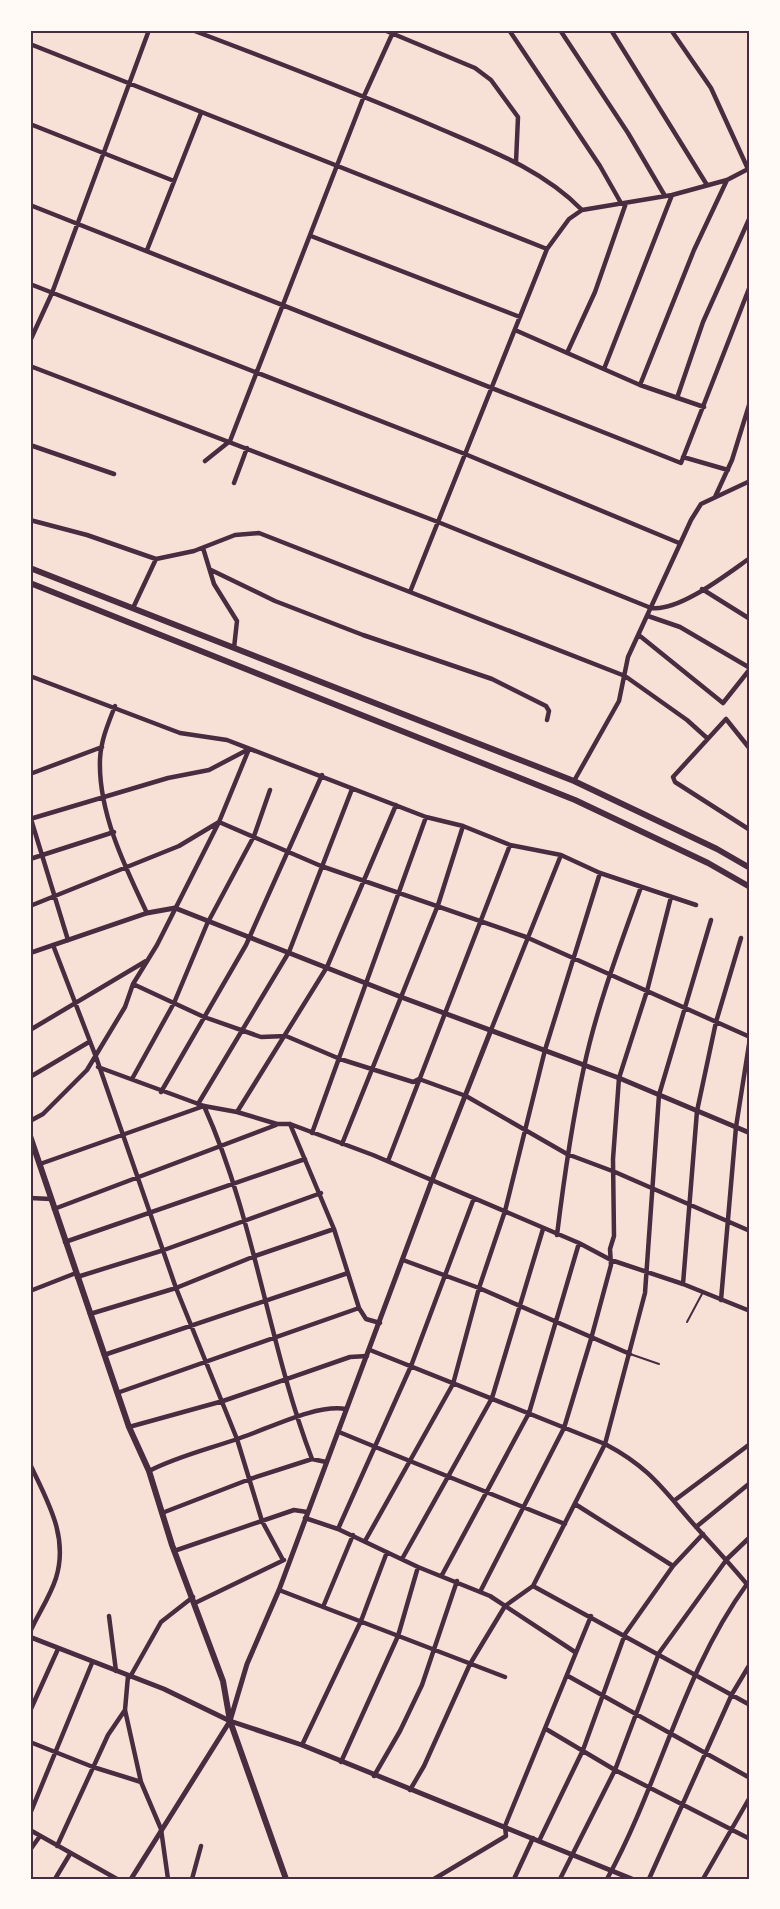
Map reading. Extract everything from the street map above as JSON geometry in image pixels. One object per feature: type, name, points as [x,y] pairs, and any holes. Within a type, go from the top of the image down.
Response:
[{"type":"main road","points":[[30,568],[574,781],[634,808],[750,868]]},
{"type":"main road","points":[[30,583],[575,800],[708,863],[750,887]]},
{"type":"main road","points":[[246,669],[251,655]]},
{"type":"main road","points":[[30,1136],[129,1428],[149,1471],[174,1551],[222,1681],[230,1721],[286,1879]]},
{"type":"street","points":[[30,341],[52,293],[150,30]]},
{"type":"street","points":[[192,30],[364,96],[516,162],[559,188],[582,210]]},
{"type":"street","points":[[384,30],[475,68],[491,80],[518,117],[516,162]]},
{"type":"street","points":[[509,30],[624,203]]},
{"type":"street","points":[[560,30],[628,133],[665,196]]},
{"type":"street","points":[[611,30],[707,185]]},
{"type":"street","points":[[410,592],[547,249],[560,230],[582,210],[672,195],[727,180],[749,169],[711,88],[671,30]]},
{"type":"street","points":[[205,461],[230,441],[339,167],[364,96],[393,32]]},
{"type":"street","points":[[30,44],[547,249]]},
{"type":"street","points":[[147,250],[201,113]]},
{"type":"street","points":[[30,124],[174,181]]},
{"type":"street","points":[[640,385],[694,250],[727,180]]},
{"type":"street","points":[[604,369],[672,195]]},
{"type":"street","points":[[567,353],[595,292],[624,203]]},
{"type":"street","points":[[30,205],[682,460],[728,470]]},
{"type":"street","points":[[677,398],[704,322],[750,217]]},
{"type":"street","points":[[311,236],[520,317]]},
{"type":"street","points":[[30,284],[465,454],[679,543]]},
{"type":"street","points":[[682,460],[750,286]]},
{"type":"street","points":[[515,330],[640,385],[704,407]]},
{"type":"street","points":[[30,366],[438,522],[651,608],[674,605],[750,558]]},
{"type":"street","points":[[715,497],[728,470],[750,402]]},
{"type":"street","points":[[30,445],[114,474]]},
{"type":"street","points":[[234,483],[247,448]]},
{"type":"street","points":[[574,781],[613,712],[622,691],[628,657],[640,636],[679,543],[701,504],[750,481]]},
{"type":"street","points":[[30,520],[87,535],[156,559],[203,548],[235,535],[253,532],[625,676],[687,720],[707,738]]},
{"type":"street","points":[[203,548],[214,584],[237,621],[234,648]]},
{"type":"street","points":[[133,608],[156,559]]},
{"type":"street","points":[[211,570],[275,601],[352,631],[492,679],[546,706],[549,711],[547,720]]},
{"type":"street","points":[[702,589],[750,619]]},
{"type":"street","points":[[640,636],[722,703],[726,702],[750,668],[680,627],[648,616]]},
{"type":"street","points":[[30,676],[115,706],[180,733],[227,740],[426,817],[463,826],[510,845],[561,855],[600,873],[696,905]]},
{"type":"street","points":[[115,706],[102,747],[102,795],[126,868],[147,913]]},
{"type":"street","points":[[750,749],[726,719],[673,774],[673,780],[750,830]]},
{"type":"street","points":[[30,774],[102,747]]},
{"type":"street","points":[[68,940],[30,818],[102,795],[209,770],[249,749]]},
{"type":"street","points":[[30,1121],[43,1114],[66,1092],[96,1057],[127,1005],[134,984],[219,822],[249,749]]},
{"type":"street","points":[[160,1092],[250,936],[322,775]]},
{"type":"street","points":[[198,1104],[289,952],[352,789]]},
{"type":"street","points":[[132,1079],[174,1003],[209,920],[254,836],[270,790]]},
{"type":"street","points":[[237,1112],[327,967],[396,805]]},
{"type":"street","points":[[312,1133],[426,817]]},
{"type":"street","points":[[219,822],[321,866],[438,904],[526,937],[750,1037],[736,1127],[722,1300]]},
{"type":"street","points":[[30,906],[55,898],[179,846],[219,822]]},
{"type":"street","points":[[342,1144],[438,904],[463,826]]},
{"type":"street","points":[[30,859],[114,832]]},
{"type":"street","points":[[388,1161],[510,845]]},
{"type":"street","points":[[131,1879],[230,1721],[247,1664],[279,1590],[286,1561],[339,1432],[432,1180],[526,937],[561,855]]},
{"type":"street","points":[[365,1541],[453,1384],[479,1288],[505,1211],[545,1050],[600,873]]},
{"type":"street","points":[[557,1235],[567,1154],[584,1065],[610,975],[641,887]]},
{"type":"street","points":[[480,1592],[564,1428],[591,1339],[611,1260],[610,1249],[614,1236],[619,1078],[647,992],[671,897]]},
{"type":"street","points":[[30,953],[147,913],[175,908],[401,997],[619,1078],[750,1133]]},
{"type":"street","points":[[410,1790],[424,1766],[470,1665],[505,1606],[533,1586],[605,1444],[630,1354],[648,1272],[659,1095],[687,1009],[711,920]]},
{"type":"street","points":[[683,1284],[697,1111],[716,1022],[741,938]]},
{"type":"street","points":[[53,945],[96,1057],[176,1288],[237,1439],[262,1521],[286,1561]]},
{"type":"street","points":[[30,1030],[148,960]]},
{"type":"street","points":[[134,984],[166,1002],[174,1003],[204,1017],[261,1037],[286,1036],[340,1059],[413,1082],[419,1079],[466,1096],[567,1154],[615,1172],[750,1231]]},
{"type":"street","points":[[30,1077],[89,1042]]},
{"type":"street","points":[[98,1067],[160,1092],[204,1106],[237,1112],[277,1124],[290,1124],[388,1161],[579,1243],[611,1260],[683,1284],[750,1311]]},
{"type":"street","points":[[40,1164],[123,1137],[204,1106]]},
{"type":"street","points":[[204,1106],[255,1256],[284,1379],[312,1459]]},
{"type":"street","points":[[54,1209],[277,1124]]},
{"type":"street","points":[[290,1124],[321,1193],[359,1308],[366,1319],[380,1323]]},
{"type":"street","points":[[65,1242],[305,1159]]},
{"type":"street","points":[[30,1291],[164,1250],[321,1193]]},
{"type":"street","points":[[30,1198],[51,1199]]},
{"type":"street","points":[[338,1529],[411,1366],[474,1198]]},
{"type":"street","points":[[90,1314],[176,1288],[255,1256],[334,1229]]},
{"type":"street","points":[[402,1559],[492,1398],[543,1229]]},
{"type":"street","points":[[442,1575],[489,1493],[529,1413],[579,1243]]},
{"type":"street","points":[[403,1260],[479,1288],[519,1308],[630,1354]]},
{"type":"street","points":[[104,1354],[348,1273]]},
{"type":"street","points":[[117,1393],[359,1308]]},
{"type":"street","points":[[129,1428],[223,1401],[350,1357],[368,1353],[411,1366],[605,1444],[640,1464],[675,1500],[749,1586],[726,1614],[694,1673],[650,1787],[607,1879]]},
{"type":"street","points":[[149,1471],[180,1455],[237,1439],[296,1418],[334,1407],[346,1409]]},
{"type":"street","points":[[339,1432],[410,1464],[449,1476],[565,1524]]},
{"type":"street","points":[[675,1500],[750,1444]]},
{"type":"street","points":[[162,1513],[250,1479],[312,1459],[326,1462]]},
{"type":"street","points":[[30,1464],[54,1515],[61,1548],[56,1577],[30,1634],[58,1649],[129,1676],[230,1721],[302,1745],[632,1879]]},
{"type":"street","points":[[696,1527],[750,1484]]},
{"type":"street","points":[[575,1504],[673,1566]]},
{"type":"street","points":[[174,1551],[294,1510],[307,1512]]},
{"type":"street","points":[[305,1518],[353,1535],[418,1567],[480,1592],[576,1652]]},
{"type":"street","points":[[539,1841],[583,1750],[625,1634],[673,1566],[703,1534]]},
{"type":"street","points":[[323,1607],[353,1535]]},
{"type":"street","points":[[560,1879],[615,1770],[659,1653],[727,1559],[750,1537]]},
{"type":"street","points":[[302,1745],[361,1621],[387,1552]]},
{"type":"street","points":[[168,1879],[161,1829],[141,1782],[125,1710],[129,1676],[161,1622],[194,1600],[286,1561]]},
{"type":"street","points":[[341,1762],[398,1636],[418,1567]]},
{"type":"street","points":[[374,1776],[400,1731],[422,1685],[432,1649],[457,1581]]},
{"type":"street","points":[[533,1586],[625,1634],[750,1705]]},
{"type":"street","points":[[279,1590],[506,1677]]},
{"type":"street","points":[[109,1616],[116,1671]]},
{"type":"street","points":[[434,1879],[506,1836],[505,1826],[591,1616]]},
{"type":"street","points":[[30,1711],[58,1649]]},
{"type":"street","points":[[30,1814],[92,1663]]},
{"type":"street","points":[[649,1879],[732,1694],[750,1664]]},
{"type":"street","points":[[568,1676],[750,1778]]},
{"type":"street","points":[[57,1846],[108,1736],[125,1710]]},
{"type":"street","points":[[546,1729],[615,1770],[750,1839]]},
{"type":"street","points":[[30,1742],[93,1767],[141,1782]]},
{"type":"street","points":[[703,1879],[750,1797]]},
{"type":"street","points":[[30,1830],[117,1879]]},
{"type":"street","points":[[30,1850],[40,1836]]},
{"type":"street","points":[[513,1879],[532,1838]]},
{"type":"street","points":[[192,1879],[201,1846]]},
{"type":"street","points":[[55,1879],[70,1854]]},
{"type":"lane","points":[[687,1322],[703,1292]]},
{"type":"lane","points":[[630,1354],[659,1364]]}]
